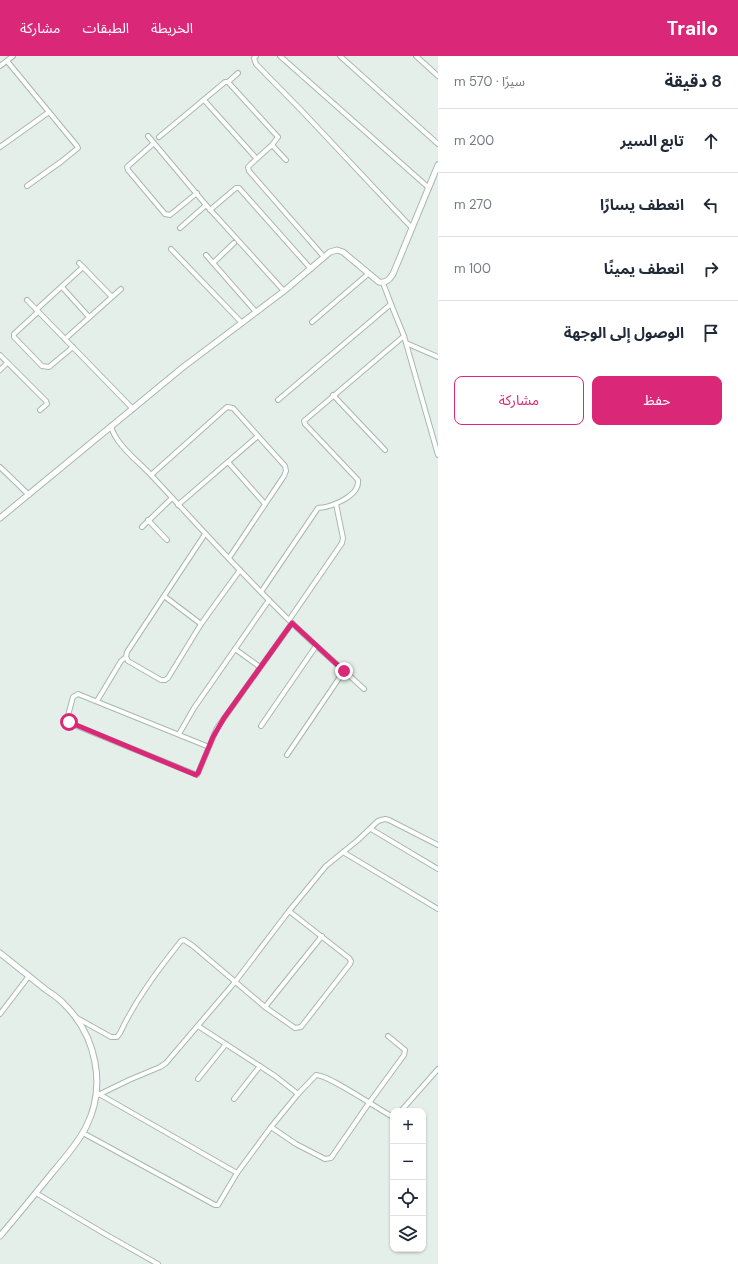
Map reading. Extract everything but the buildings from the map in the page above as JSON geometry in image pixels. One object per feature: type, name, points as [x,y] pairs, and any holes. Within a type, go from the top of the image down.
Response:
[{"type":"street","points":[[0,66],[13,56]]},
{"type":"street","points":[[256,56],[254,58],[256,64],[412,228]]},
{"type":"street","points":[[280,56],[429,188]]},
{"type":"street","points":[[340,56],[438,144]]},
{"type":"street","points":[[416,56],[438,76]]},
{"type":"street","points":[[7,61],[78,148],[27,186]]},
{"type":"street","points":[[159,137],[238,73]]},
{"type":"street","points":[[228,82],[278,137],[272,145],[256,158],[248,167],[248,171],[324,257]]},
{"type":"street","points":[[204,100],[256,158]]},
{"type":"street","points":[[0,147],[50,112]]},
{"type":"street","points":[[148,136],[210,210],[284,290]]},
{"type":"street","points":[[154,143],[127,167],[165,214],[170,215],[197,193]]},
{"type":"street","points":[[272,145],[286,160]]},
{"type":"street","points":[[0,518],[182,368],[311,269],[330,252],[337,250],[343,252],[375,280],[383,283],[389,280],[393,274],[438,165]]},
{"type":"street","points":[[210,210],[236,188],[239,188],[311,269]]},
{"type":"street","points":[[180,228],[206,204]]},
{"type":"street","points":[[213,262],[234,243]]},
{"type":"street","points":[[171,249],[242,323]]},
{"type":"street","points":[[206,255],[256,312]]},
{"type":"street","points":[[79,262],[112,297]]},
{"type":"street","points":[[72,347],[49,367],[42,366],[14,337],[14,334],[83,267]]},
{"type":"street","points":[[312,322],[368,274]]},
{"type":"street","points":[[383,283],[404,336],[438,455]]},
{"type":"street","points":[[62,287],[89,318]]},
{"type":"street","points":[[65,339],[121,289]]},
{"type":"street","points":[[27,300],[133,409]]},
{"type":"street","points":[[278,400],[391,304]]},
{"type":"street","points":[[261,592],[318,508],[336,504],[346,498],[357,488],[358,480],[305,424],[304,421],[404,336]]},
{"type":"street","points":[[406,343],[438,357]]},
{"type":"street","points":[[0,355],[46,401],[46,406],[40,410]]},
{"type":"street","points":[[0,370],[7,363]]},
{"type":"street","points":[[333,396],[385,450]]},
{"type":"street","points":[[151,475],[227,407],[233,408],[285,466],[286,471],[229,558]]},
{"type":"street","points":[[111,426],[120,443],[205,534],[290,622],[364,689]]},
{"type":"street","points":[[178,505],[258,436]]},
{"type":"street","points":[[228,462],[265,504]]},
{"type":"street","points":[[0,467],[29,495]]},
{"type":"street","points":[[142,527],[172,498]]},
{"type":"street","points":[[209,747],[78,694],[75,695],[67,719],[68,722],[195,775],[198,773],[209,747],[217,728],[260,667],[342,543],[343,538],[336,504]]},
{"type":"street","points":[[148,520],[167,540]]},
{"type":"street","points":[[97,701],[121,661],[126,657],[127,652],[205,534]]},
{"type":"street","points":[[126,657],[128,660],[161,680],[168,678],[201,624],[240,570]]},
{"type":"street","points":[[164,596],[201,624]]},
{"type":"street","points":[[179,734],[194,708],[269,600]]},
{"type":"street","points":[[261,726],[316,646]]},
{"type":"street","points":[[235,649],[260,667]]},
{"type":"street","points":[[288,755],[344,671]]},
{"type":"street","points":[[98,1095],[166,1063],[235,982],[289,911],[326,866],[371,829],[378,821],[385,819],[438,845]]},
{"type":"street","points":[[371,829],[438,869]]},
{"type":"street","points":[[343,852],[438,909]]},
{"type":"street","points":[[77,1018],[111,1037],[117,1037],[138,999],[152,978],[183,940],[193,946],[265,1007],[295,1028],[301,1027],[351,961],[322,936],[289,911]]},
{"type":"street","points":[[265,1007],[322,936]]},
{"type":"street","points":[[0,953],[64,1004],[77,1018],[92,1047],[95,1059],[98,1095],[91,1116],[82,1133],[62,1161],[0,1236]]},
{"type":"street","points":[[0,1014],[29,976]]},
{"type":"street","points":[[198,1026],[260,1066],[298,1094]]},
{"type":"street","points":[[271,1127],[296,1144],[325,1159],[331,1158],[406,1052],[388,1036]]},
{"type":"street","points":[[198,1079],[226,1044]]},
{"type":"street","points":[[234,1099],[260,1066]]},
{"type":"street","points":[[404,1108],[438,1069]]},
{"type":"street","points":[[82,1133],[215,1205],[218,1205],[238,1173],[271,1127],[313,1077],[320,1075],[390,1116]]},
{"type":"street","points":[[98,1095],[238,1173]]},
{"type":"street","points":[[36,1193],[158,1264]]},
{"type":"route","points":[[69,722],[196,775],[217,728],[292,623],[344,671]]}]
